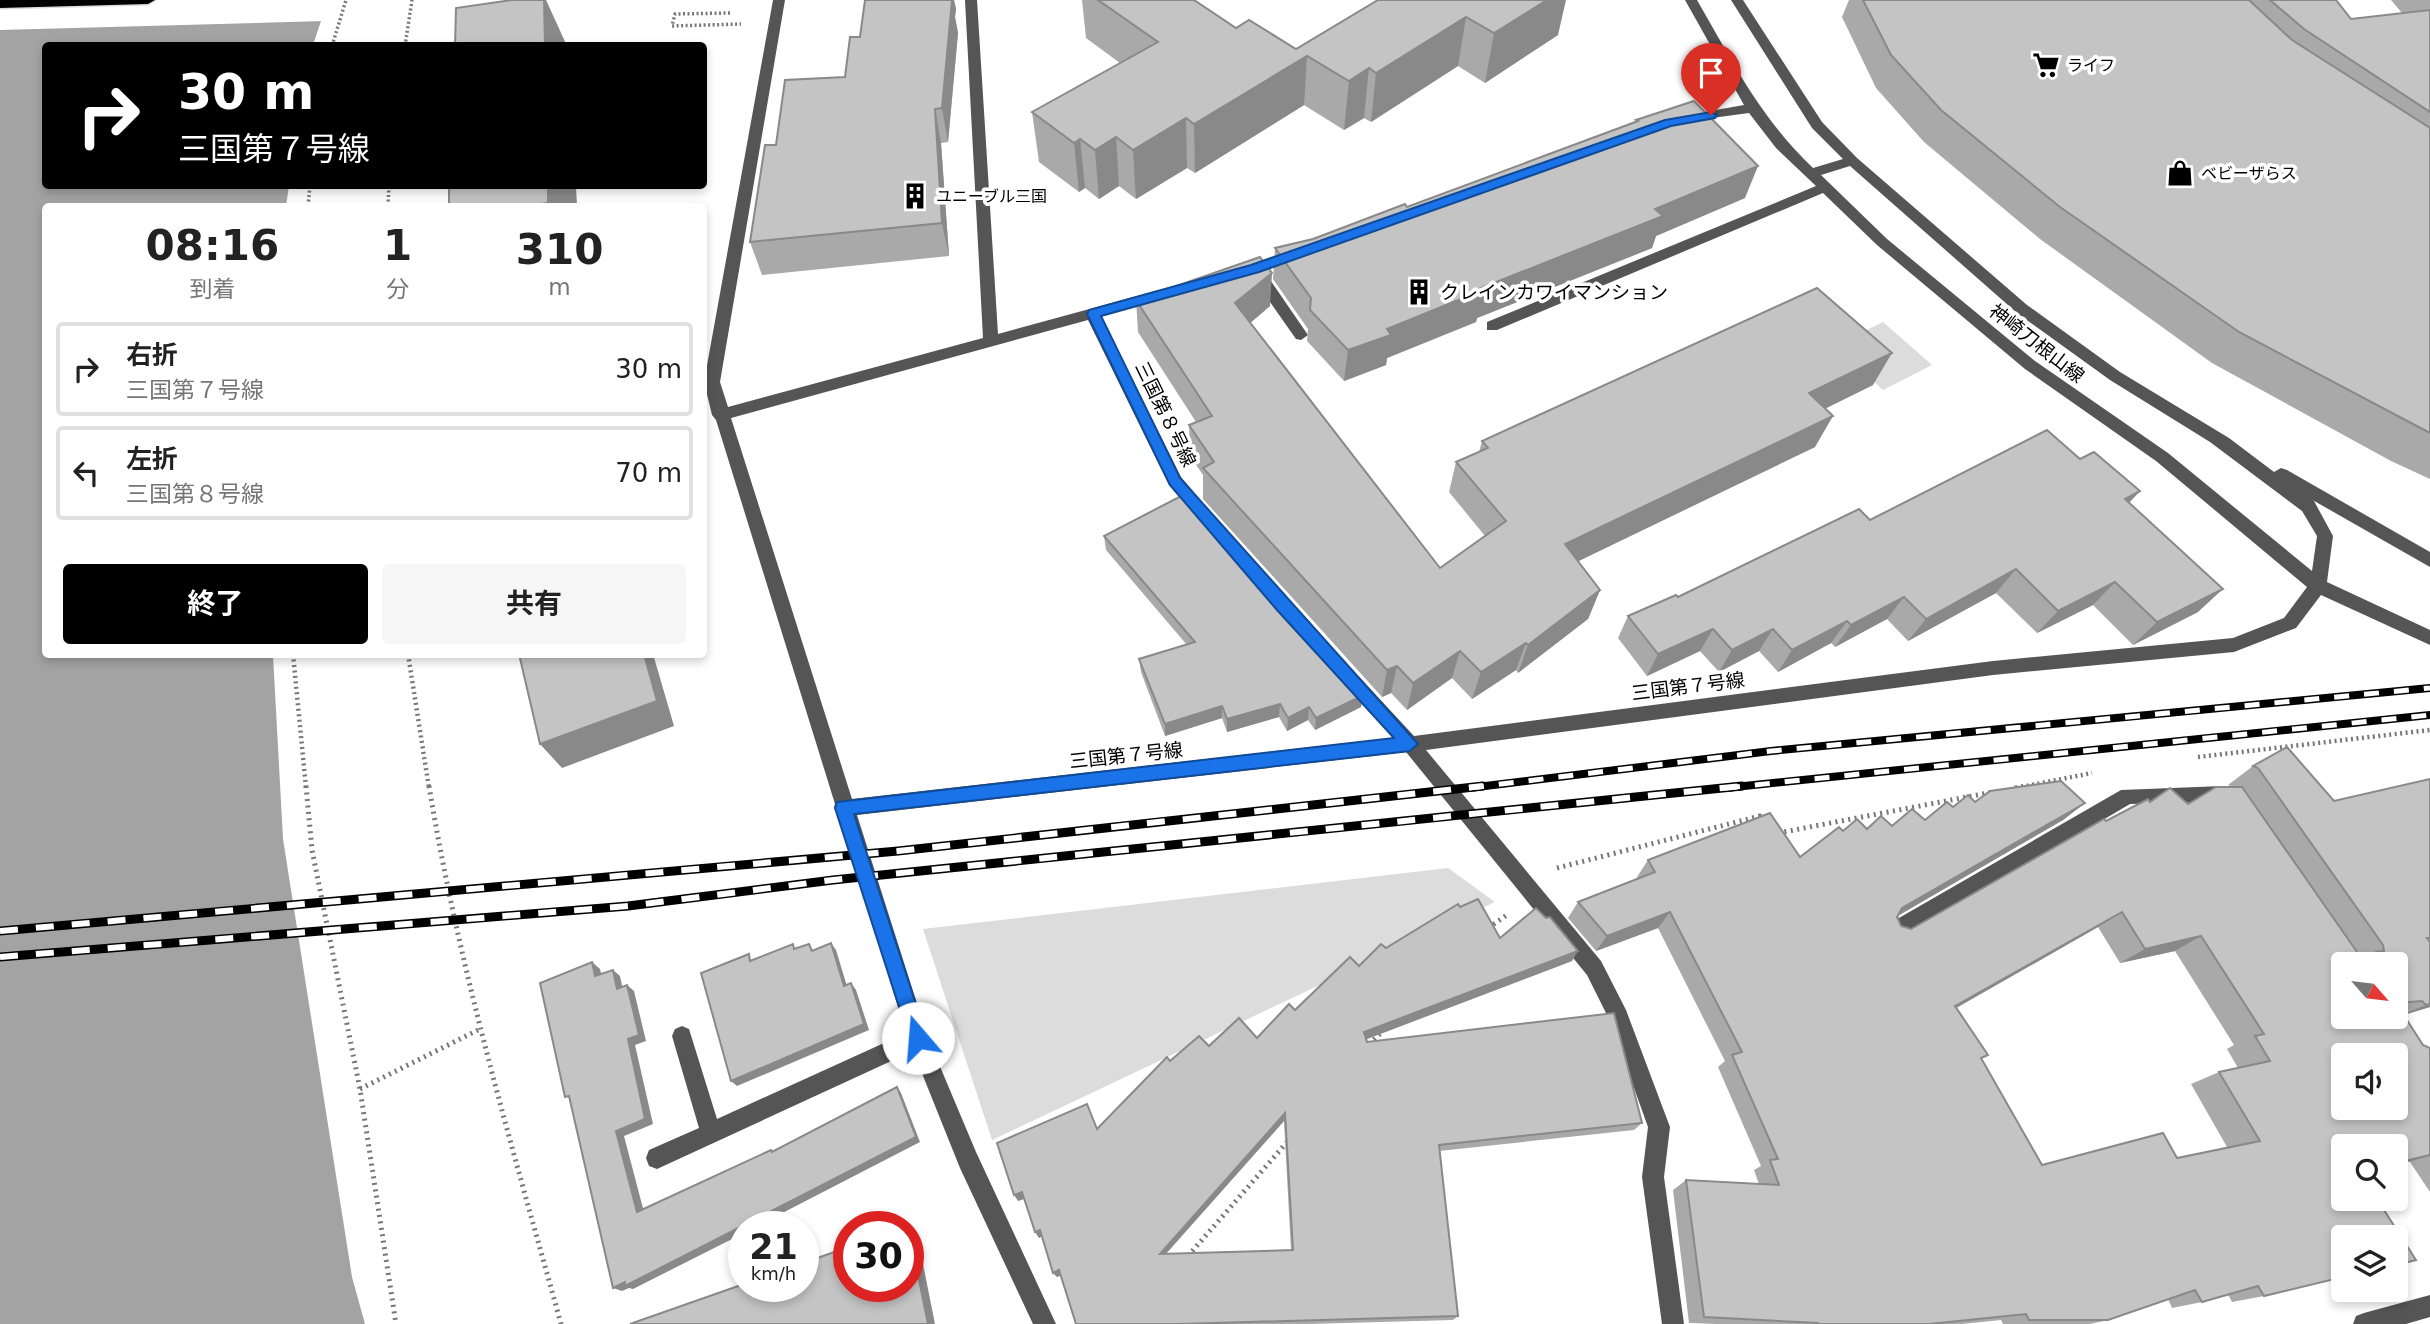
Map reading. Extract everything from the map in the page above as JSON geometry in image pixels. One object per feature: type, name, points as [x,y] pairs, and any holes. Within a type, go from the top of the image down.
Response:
[{"type":"highway","points":[[0,4],[148,0]]},
{"type":"street","points":[[779,0],[712,382],[843,808],[918,1038],[968,1160],[1045,1324]]},
{"type":"street","points":[[971,0],[991,340]]},
{"type":"street","name":"神崎刀根山線","points":[[1691,0],[1752,108],[1781,145],[1882,242],[2031,365],[2162,457],[2318,586],[2430,638]]},
{"type":"street","name":"神崎刀根山線","points":[[1737,0],[1817,125],[1852,161],[2022,309],[2115,376],[2215,437],[2430,560]]},
{"type":"street","points":[[1669,122],[1752,108]]},
{"type":"street","points":[[1810,174],[1852,161]]},
{"type":"street","points":[[1492,326],[1824,188]]},
{"type":"street","points":[[1228,276],[1306,251]]},
{"type":"street","points":[[1255,269],[1301,335]]},
{"type":"street","points":[[720,415],[1174,291]]},
{"type":"street","name":"三国第８号線","points":[[1093,314],[1175,481],[1237,554]]},
{"type":"street","name":"三国第７号線","points":[[843,808],[1410,744],[1993,668],[2234,645],[2290,623],[2318,586],[2325,536],[2308,506],[2215,437]]},
{"type":"street","points":[[2384,617],[2430,645]]},
{"type":"street","points":[[1319,645],[1410,744],[1594,968],[1619,1017],[1659,1127],[1653,1177],[1672,1324]]},
{"type":"street","points":[[1892,933],[2074,817],[2128,796],[2223,794],[2238,816]]},
{"type":"street","points":[[682,1037],[711,1133]]},
{"type":"street","points":[[657,1158],[918,1038]]},
{"type":"street","points":[[2364,1324],[2430,1306]]},
{"type":"path","points":[[333,42],[346,0]]},
{"type":"path","points":[[406,42],[412,0]]},
{"type":"path","points":[[730,13],[675,14],[672,26],[752,24]]},
{"type":"path","points":[[293,658],[312,850],[359,1089],[396,1324]]},
{"type":"path","points":[[409,658],[439,847],[480,1029],[561,1324]]},
{"type":"path","points":[[2184,759],[2430,730]]},
{"type":"path","points":[[1479,934],[1514,910],[1530,888],[1760,816],[1779,833],[2101,771]]},
{"type":"path","points":[[1367,1046],[1386,1028]]},
{"type":"path","points":[[359,1089],[480,1029]]},
{"type":"path","points":[[1184,1260],[1212,1232],[1295,1133]]},
{"type":"shaded area","points":[[0,0],[328,0],[314,42],[42,42],[42,189],[289,189],[286,203],[42,203],[42,658],[273,658],[283,839],[352,1277],[365,1324],[0,1324]]},
{"type":"shaded area","points":[[1883,322],[1932,365],[1883,390],[1834,346]]},
{"type":"shaded area","points":[[1448,868],[1495,902],[992,1140],[923,929]]},
{"type":"pier","points":[[0,0],[331,0],[324,21],[0,30]]},
{"type":"building","points":[[512,0],[544,0],[545,42],[455,42],[456,8]]},
{"type":"building","points":[[865,0],[952,0],[942,108],[935,109],[942,223],[750,242],[765,145],[776,145],[785,80],[845,77],[850,37],[860,37]]},
{"type":"building","points":[[1098,0],[1194,0],[1236,28],[1249,20],[1296,49],[1378,0],[1547,0],[1494,33],[1466,17],[1376,73],[1369,68],[1349,81],[1307,56],[1194,124],[1186,118],[1133,150],[1116,137],[1095,150],[1080,139],[1074,143],[1032,112],[1158,42]]},
{"type":"building","points":[[1863,0],[2249,0],[2292,40],[2430,128],[2430,433],[2239,332],[2060,207],[1941,110],[1891,55]]},
{"type":"building","points":[[2270,0],[2336,0],[2351,19],[2430,10],[2430,112],[2304,29]]},
{"type":"building","points":[[1694,101],[1758,166],[1655,209],[1663,216],[1481,288],[1483,290],[1387,329],[1391,335],[1348,350],[1310,310],[1311,298],[1275,248],[1313,239],[1405,204],[1407,207],[1638,121],[1636,120]]},
{"type":"building","points":[[449,189],[548,189],[548,203],[449,203]]},
{"type":"building","points":[[1260,257],[1272,273],[1235,303],[1440,568],[1506,521],[1456,462],[1488,448],[1482,441],[1817,288],[1892,353],[1809,393],[1833,416],[1565,544],[1600,590],[1528,645],[1526,643],[1481,672],[1460,651],[1413,683],[1397,666],[1387,670],[1203,468],[1214,462],[1189,425],[1212,416],[1136,300]]},
{"type":"building","points":[[2047,430],[2080,459],[2094,452],[2140,491],[2125,499],[2223,589],[2157,622],[2115,582],[2058,611],[2016,569],[1926,619],[1904,597],[1851,625],[1847,621],[1792,650],[1773,629],[1732,650],[1713,629],[1658,654],[1628,616],[1676,595],[1678,597],[1859,509],[1870,520]]},
{"type":"building","points":[[1185,494],[1364,695],[1316,718],[1309,707],[1288,718],[1280,704],[1227,719],[1222,706],[1165,724],[1139,659],[1195,642],[1104,536]]},
{"type":"building","points":[[520,658],[645,658],[657,701],[540,744]]},
{"type":"building","points":[[2287,747],[2334,801],[2430,779],[2430,938],[2427,938],[2430,942],[2430,1004],[2426,1005],[2422,1001],[2408,1002],[2408,952],[2376,952],[2384,951],[2383,945],[2258,768],[2253,766]]},
{"type":"building","points":[[2061,781],[2085,803],[1902,908],[1897,917],[1901,926],[1911,929],[2104,819],[2106,821],[2148,799],[2150,802],[2170,788],[2188,804],[2216,787],[2242,787],[2357,952],[2331,952],[2331,1029],[2408,1029],[2408,1022],[2423,1045],[2430,1048],[2430,1155],[2408,1160],[2408,1134],[2331,1134],[2331,1211],[2385,1211],[2394,1225],[2331,1225],[2331,1280],[2264,1296],[2258,1286],[2202,1302],[2195,1290],[2108,1320],[2029,1320],[2026,1314],[1929,1324],[1819,1324],[1704,1317],[1686,1180],[1779,1185],[1770,1160],[1778,1159],[1732,1055],[1742,1052],[1670,912],[1607,936],[1578,902],[1655,872],[1648,860],[1770,813],[1800,857],[1839,827],[1843,831],[1857,819],[1867,829],[1881,816],[1892,826],[1912,809],[1925,820],[1947,802],[1953,807],[1968,795],[1975,802],[1990,791]],"holes":[[[2122,912],[2145,949],[2201,936],[2264,1034],[2255,1036],[2270,1061],[2219,1072],[2260,1141],[2177,1158],[2163,1133],[2042,1165],[1981,1058],[1988,1055],[1955,1006]]]},
{"type":"building","points":[[1478,899],[1500,938],[1536,908],[1546,918],[1550,917],[1578,951],[1364,1032],[1367,1042],[1614,1013],[1642,1123],[1439,1145],[1458,1316],[1180,1324],[1076,1324],[1059,1270],[1053,1273],[1040,1230],[1035,1232],[1022,1192],[1014,1195],[997,1143],[1087,1104],[1097,1129],[1167,1057],[1170,1061],[1199,1036],[1209,1046],[1239,1018],[1257,1038],[1289,1004],[1295,1010],[1350,957],[1359,966],[1381,944],[1386,948],[1458,904],[1460,907]],"holes":[[[1285,1113],[1293,1250],[1160,1254]]]},
{"type":"building","points":[[831,943],[844,986],[851,983],[864,1024],[731,1081],[701,973],[749,954],[750,961],[793,944],[794,949],[809,944],[812,951]]},
{"type":"building","points":[[592,962],[595,976],[613,970],[617,989],[627,985],[639,1035],[628,1039],[645,1119],[616,1131],[637,1212],[771,1150],[772,1152],[897,1087],[916,1137],[771,1211],[728,1211],[728,1233],[625,1286],[625,1282],[613,1288],[569,1096],[565,1097],[540,983]]},
{"type":"building","points":[[2408,1247],[2416,1260],[2408,1262]]},
{"type":"building","points":[[833,1253],[833,1302],[924,1302],[928,1324],[630,1324],[728,1290],[728,1302],[819,1302],[819,1257]]},
{"type":"railway","points":[[1469,788],[1771,751],[2430,688]]},
{"type":"railway","points":[[1725,788],[2430,715]]},
{"type":"railway","points":[[0,931],[898,851],[1483,786]]},
{"type":"railway","points":[[0,957],[628,906],[833,880],[1742,786]]},
{"type":"place","name":"ライフ","points":[[2046,65]]},
{"type":"place","name":"ベビーザらス","points":[[2180,173]]},
{"type":"place","name":"ユニーブル三国","points":[[915,196]]},
{"type":"place","name":"クレインカワイマンション","points":[[1419,292]]},
{"type":"route","points":[[918,1038],[843,808],[1410,744],[1282,605],[1175,481],[1093,314],[1255,269],[1669,122],[1711,115]]}]
